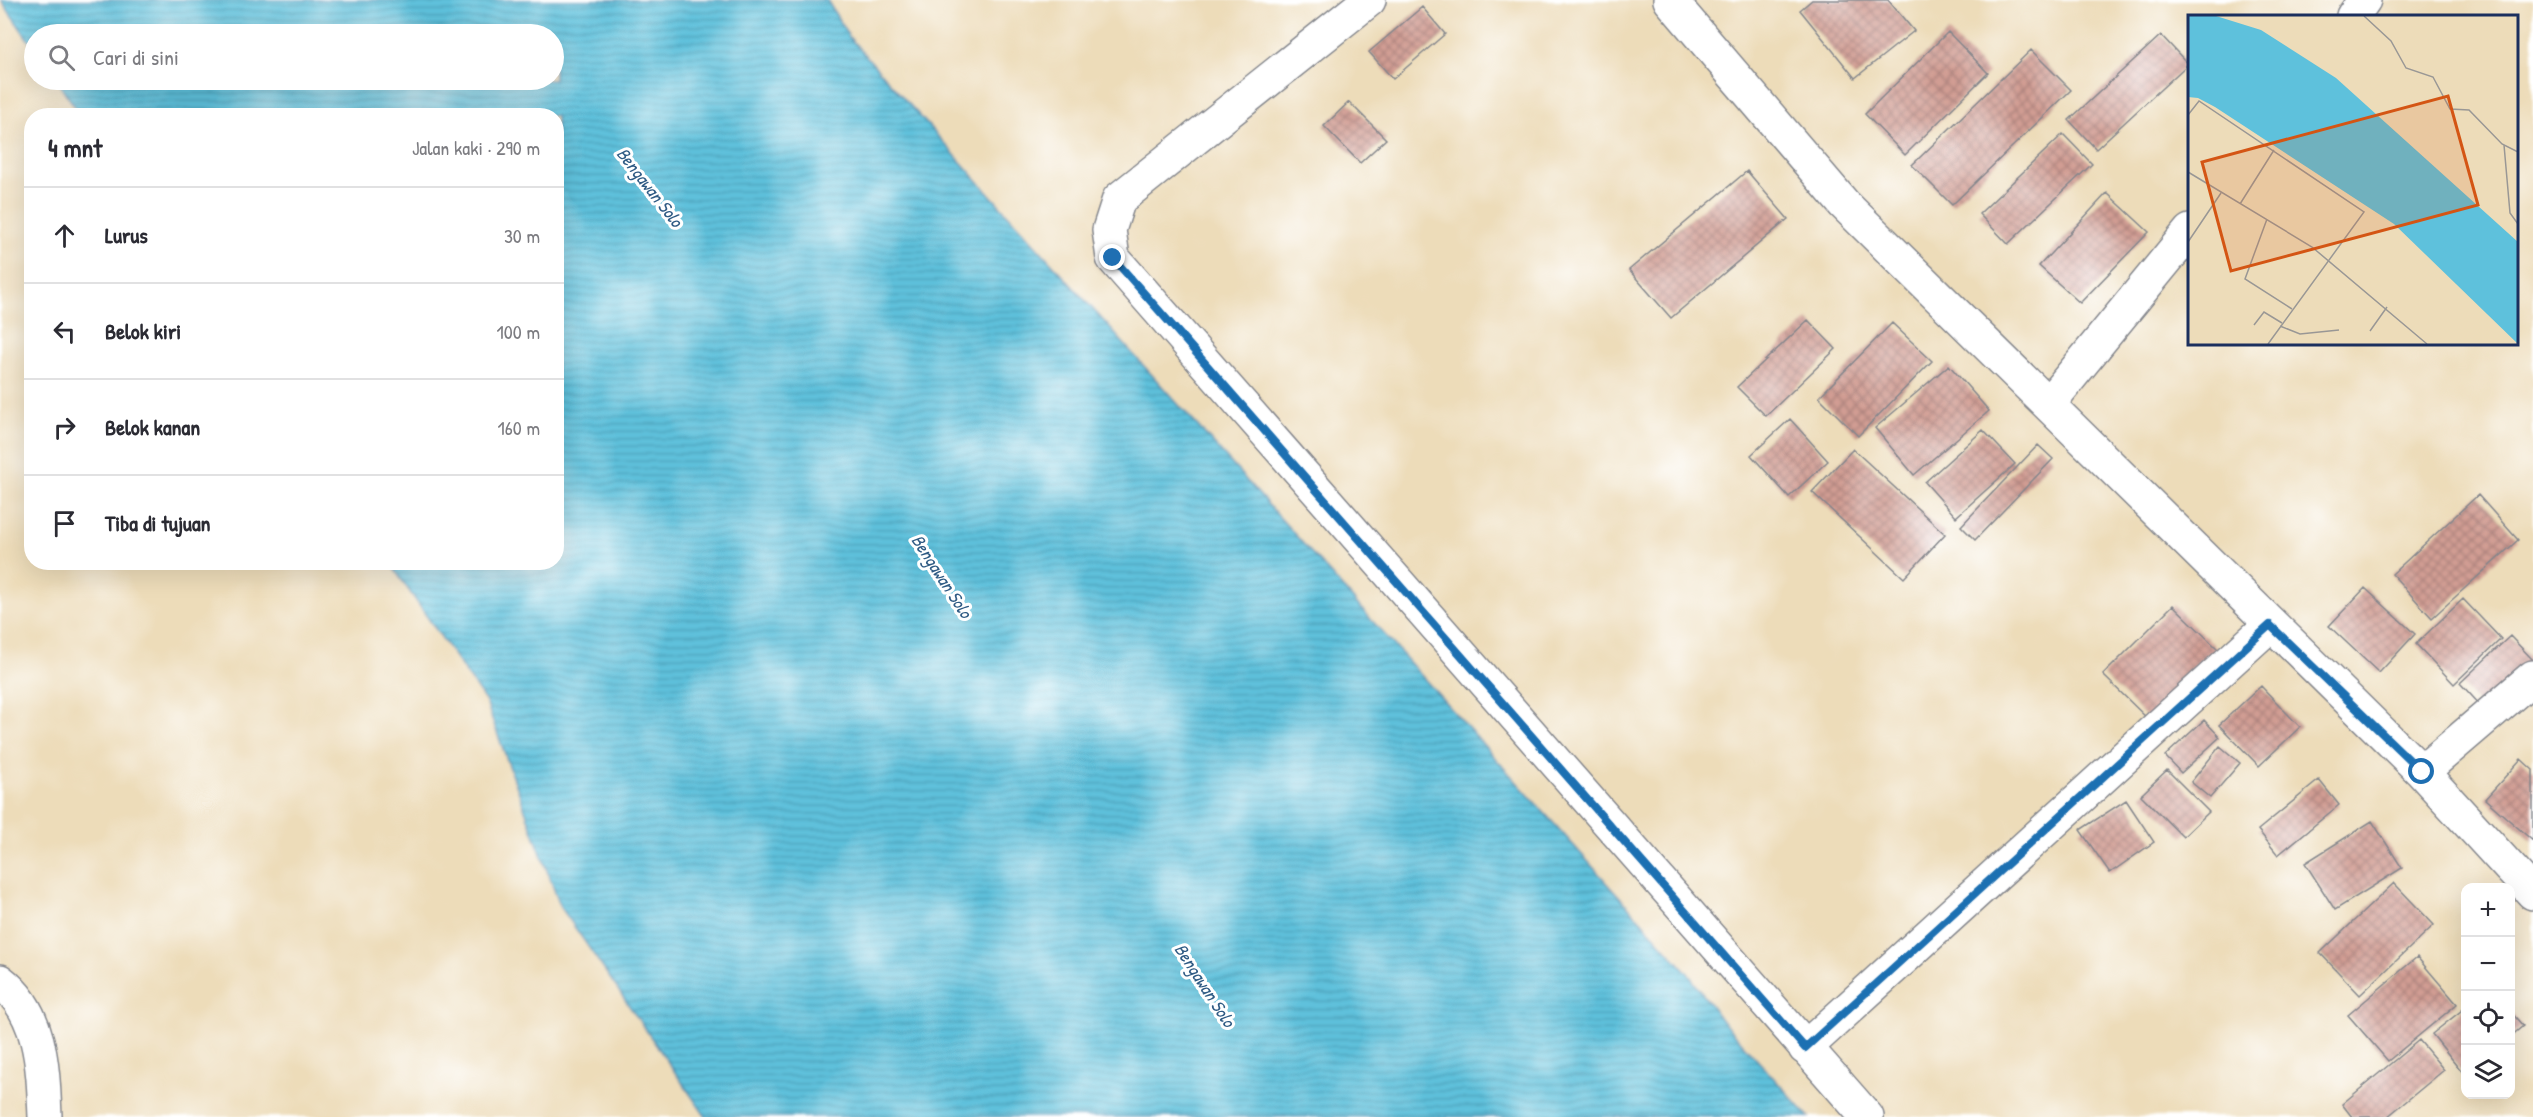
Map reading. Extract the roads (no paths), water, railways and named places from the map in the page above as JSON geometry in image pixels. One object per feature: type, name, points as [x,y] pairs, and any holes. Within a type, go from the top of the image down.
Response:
[{"type":"street","points":[[1369,0],[1119,200],[1109,230],[1113,258],[1867,1117]]},
{"type":"street","points":[[1670,0],[1844,204],[2422,772],[2533,893]]},
{"type":"street","points":[[2354,15],[2364,0]]},
{"type":"street","points":[[2049,403],[2188,233]]},
{"type":"street","points":[[1805,1048],[2270,625]]},
{"type":"street","points":[[2422,772],[2533,677]]},
{"type":"street","points":[[0,981],[16,994],[34,1028],[44,1090],[45,1117]]},
{"type":"water","name":"Bengawan Solo","points":[[1,0],[827,0],[849,37],[1687,972],[1722,1021],[1809,1117],[706,1117],[560,906],[486,702],[395,570],[564,570],[564,108],[76,108],[63,90],[564,90],[564,24],[24,24],[24,33]]}]
